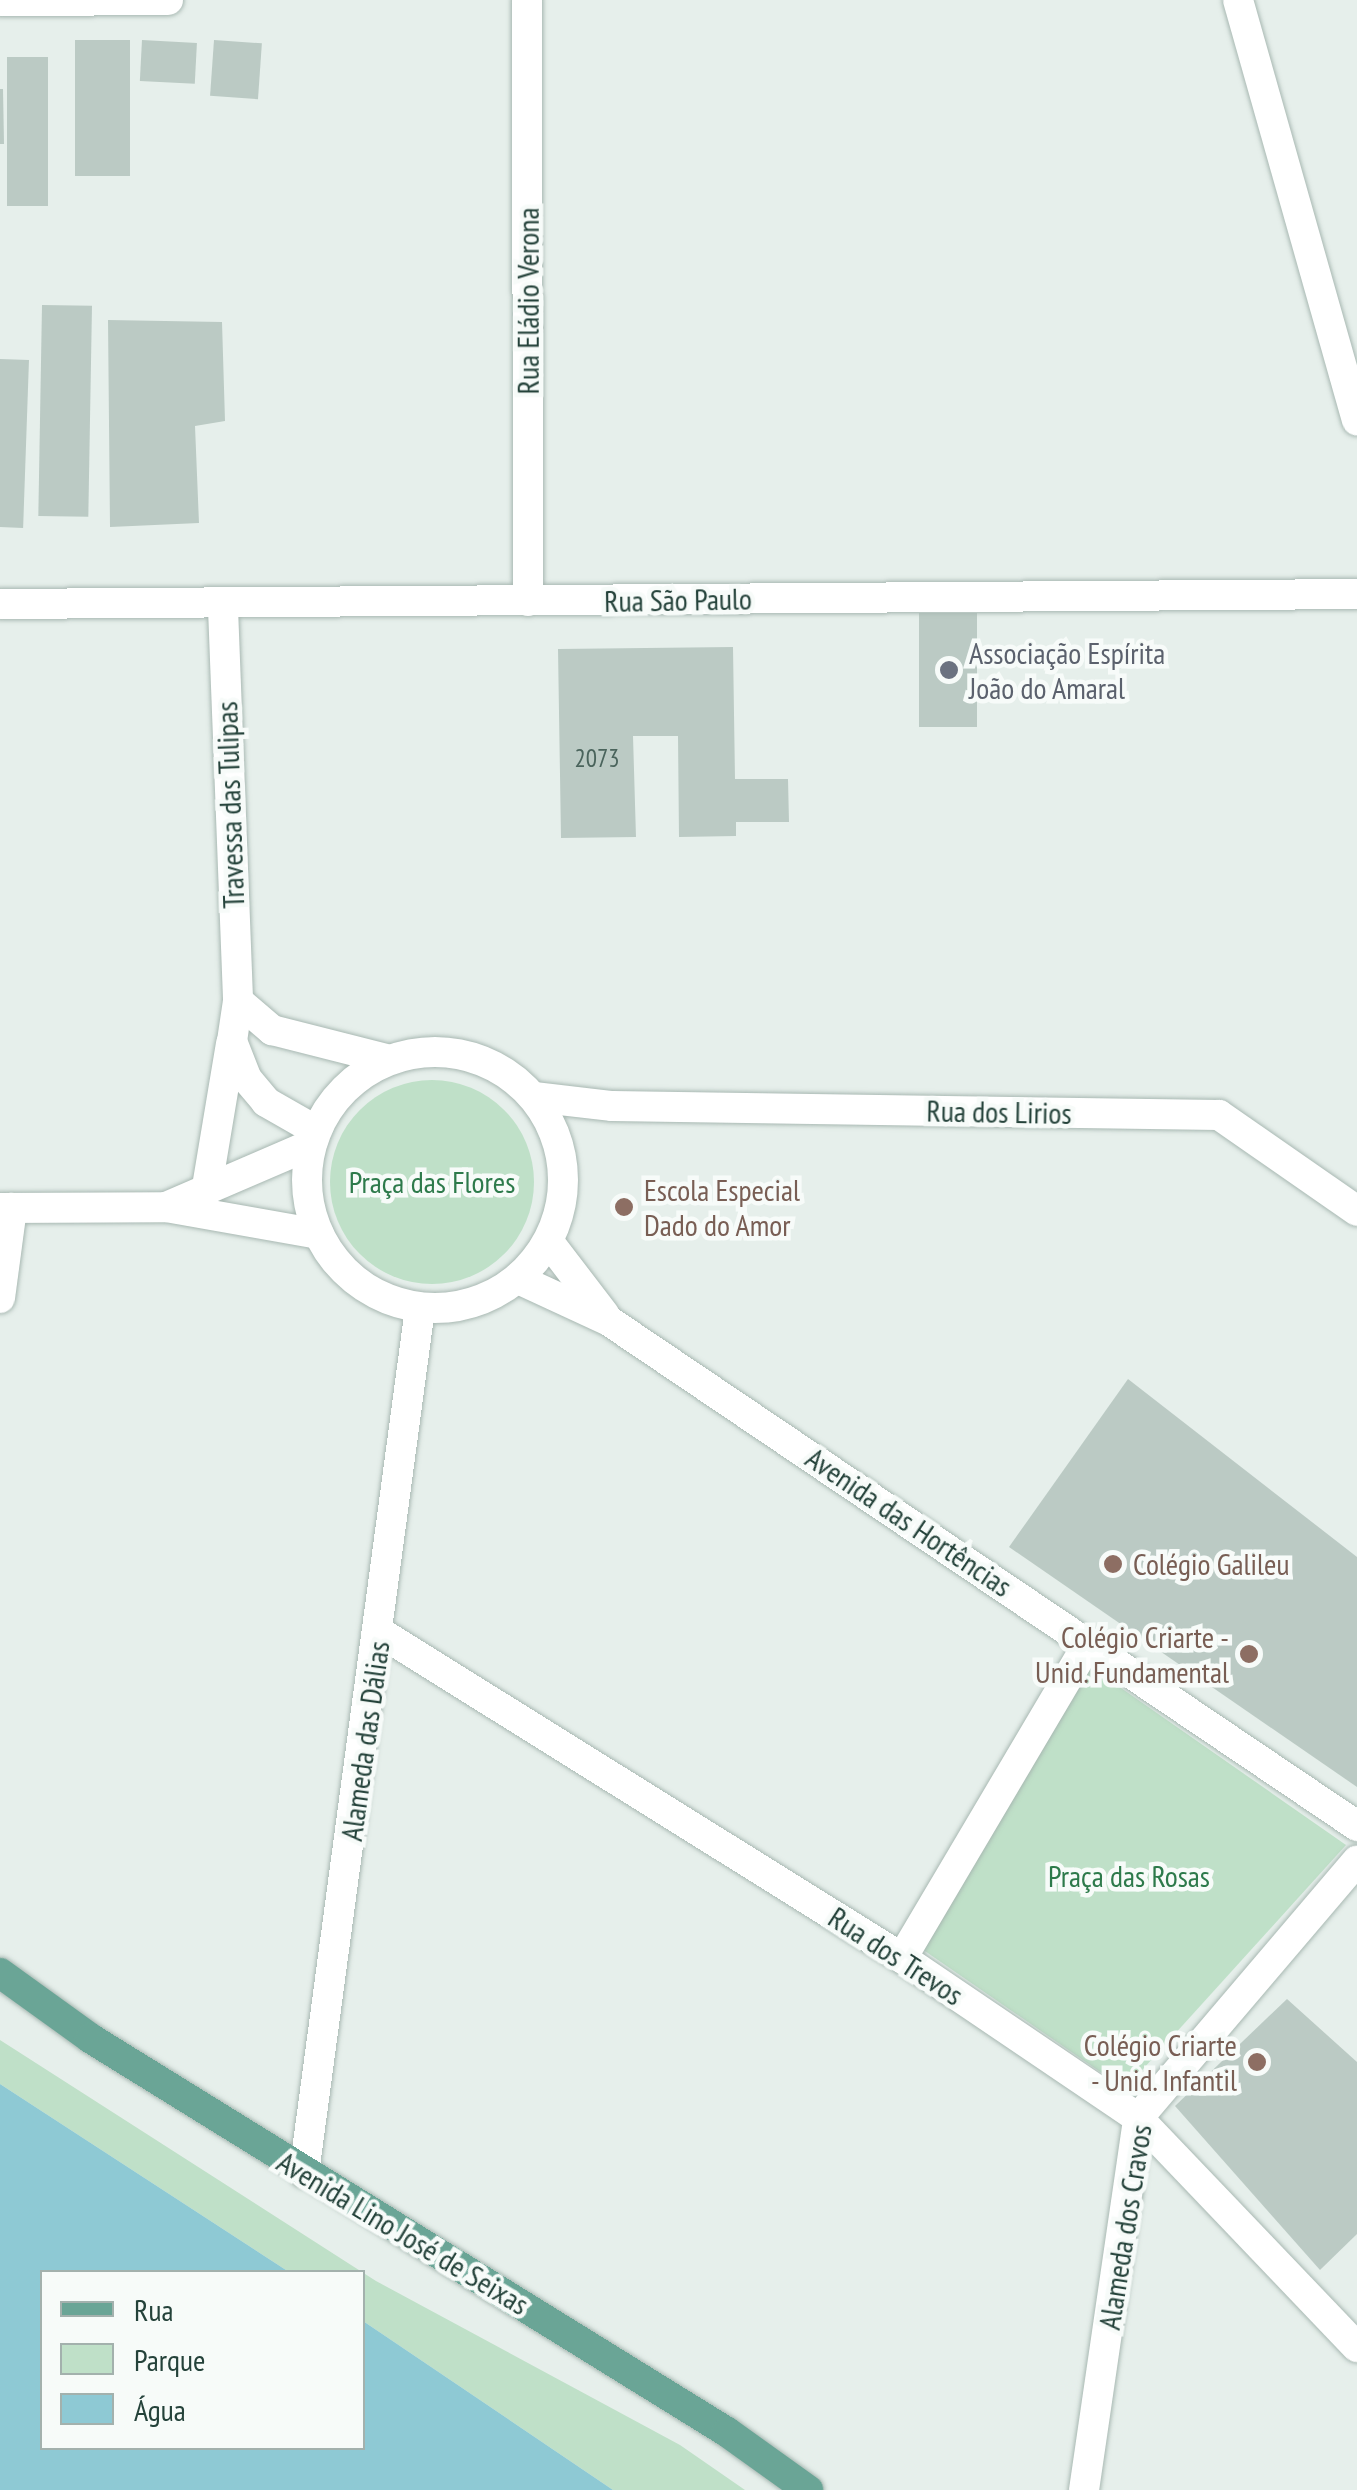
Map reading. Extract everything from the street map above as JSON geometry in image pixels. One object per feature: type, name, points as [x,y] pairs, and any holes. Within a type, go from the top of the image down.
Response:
[{"type":"main road","name":"Avenida Lino José de Seixas","points":[[0,1973],[90,2038],[695,2412],[808,2490]]},
{"type":"street","points":[[0,1],[168,0]]},
{"type":"street","name":"Rua Eládio Verona","points":[[528,0],[528,601]]},
{"type":"street","points":[[1238,0],[1357,420]]},
{"type":"street","name":"Rua São Paulo","points":[[0,604],[223,608],[528,601],[1357,594]]},
{"type":"street","name":"Travessa das Tulipas","points":[[207,1187],[238,1002],[223,608]]},
{"type":"street","points":[[238,1002],[272,1030],[387,1059]]},
{"type":"street","points":[[232,1041],[246,1079],[266,1102],[313,1137]]},
{"type":"street","points":[[166,1206],[313,1137],[357,1076],[387,1059],[426,1050],[467,1054],[504,1070],[534,1097],[558,1141],[564,1176],[549,1242],[518,1279],[455,1308],[420,1308],[366,1287],[344,1270],[318,1234],[308,1205],[313,1137]]},
{"type":"street","name":"Rua dos Lirios","points":[[534,1097],[612,1106],[1219,1115],[1357,1211]]},
{"type":"street","points":[[558,1141],[612,1106]]},
{"type":"street","points":[[0,1298],[6,1208],[166,1206],[318,1234]]},
{"type":"street","name":"Avenida das Hortências","points":[[549,1242],[609,1321]]},
{"type":"street","name":"Avenida das Hortências","points":[[518,1279],[609,1321],[1357,1826]]},
{"type":"street","name":"Alameda das Dálias","points":[[304,2173],[380,1633],[420,1308]]},
{"type":"street","name":"Rua dos Trevos","points":[[380,1633],[902,1958],[1138,2118],[1357,2347]]},
{"type":"street","points":[[902,1958],[1089,1642]]},
{"type":"street","name":"Alameda dos Cravos","points":[[1084,2490],[1138,2118],[1357,1862]]},
{"type":"green space","name":"Praça das Flores","points":[[432,1080],[471,1087],[504,1110],[527,1143],[534,1182],[527,1221],[504,1254],[471,1277],[432,1284],[393,1277],[360,1254],[337,1221],[330,1182],[337,1143],[360,1110],[393,1087]]},
{"type":"green space","name":"Praça das Rosas","points":[[1091,1667],[1346,1845],[1125,2089],[922,1949]]},
{"type":"green space","points":[[0,2040],[359,2270],[286,2270],[0,2084]]},
{"type":"green space","points":[[365,2274],[680,2445],[745,2490],[613,2490],[365,2322]]},
{"type":"water","points":[[0,2084],[286,2270],[40,2270],[40,2450],[365,2450],[365,2322],[613,2490],[0,2490]]},
{"type":"building","points":[[75,40],[130,40],[130,176],[75,176]]},
{"type":"building","points":[[142,40],[197,43],[195,84],[140,81]]},
{"type":"building","points":[[214,40],[262,43],[258,99],[210,96]]},
{"type":"building","points":[[7,57],[48,57],[48,206],[7,206]]},
{"type":"building","points":[[3,89],[4,144],[0,144]]},
{"type":"building","points":[[42,305],[92,306],[88,517],[38,516]]},
{"type":"building","points":[[108,320],[222,322],[225,421],[195,426],[199,523],[110,527]]},
{"type":"building","points":[[0,359],[29,360],[23,528],[0,527]]},
{"type":"building","name":"Associação Espírita João do Amaral","points":[[919,613],[977,613],[977,727],[919,727]]},
{"type":"building","points":[[733,647],[735,779],[788,779],[789,822],[736,822],[736,836],[679,837],[678,736],[633,736],[636,837],[561,838],[558,649]]},
{"type":"building","points":[[1128,1379],[1357,1557],[1357,1787],[1009,1547]]},
{"type":"building","points":[[1287,1999],[1357,2062],[1357,2234],[1320,2270],[1175,2106]]},
{"type":"place","name":"Associação Espírita João do Amaral","points":[[949,670]]},
{"type":"place","name":"Escola Especial Dado do Amor","points":[[624,1207]]},
{"type":"place","name":"Colégio Galileu","points":[[1113,1564]]},
{"type":"place","name":"Colégio Criarte - Unid. Fundamental","points":[[1249,1654]]},
{"type":"place","name":"Colégio Criarte - Unid. Infantil","points":[[1257,2062]]}]
